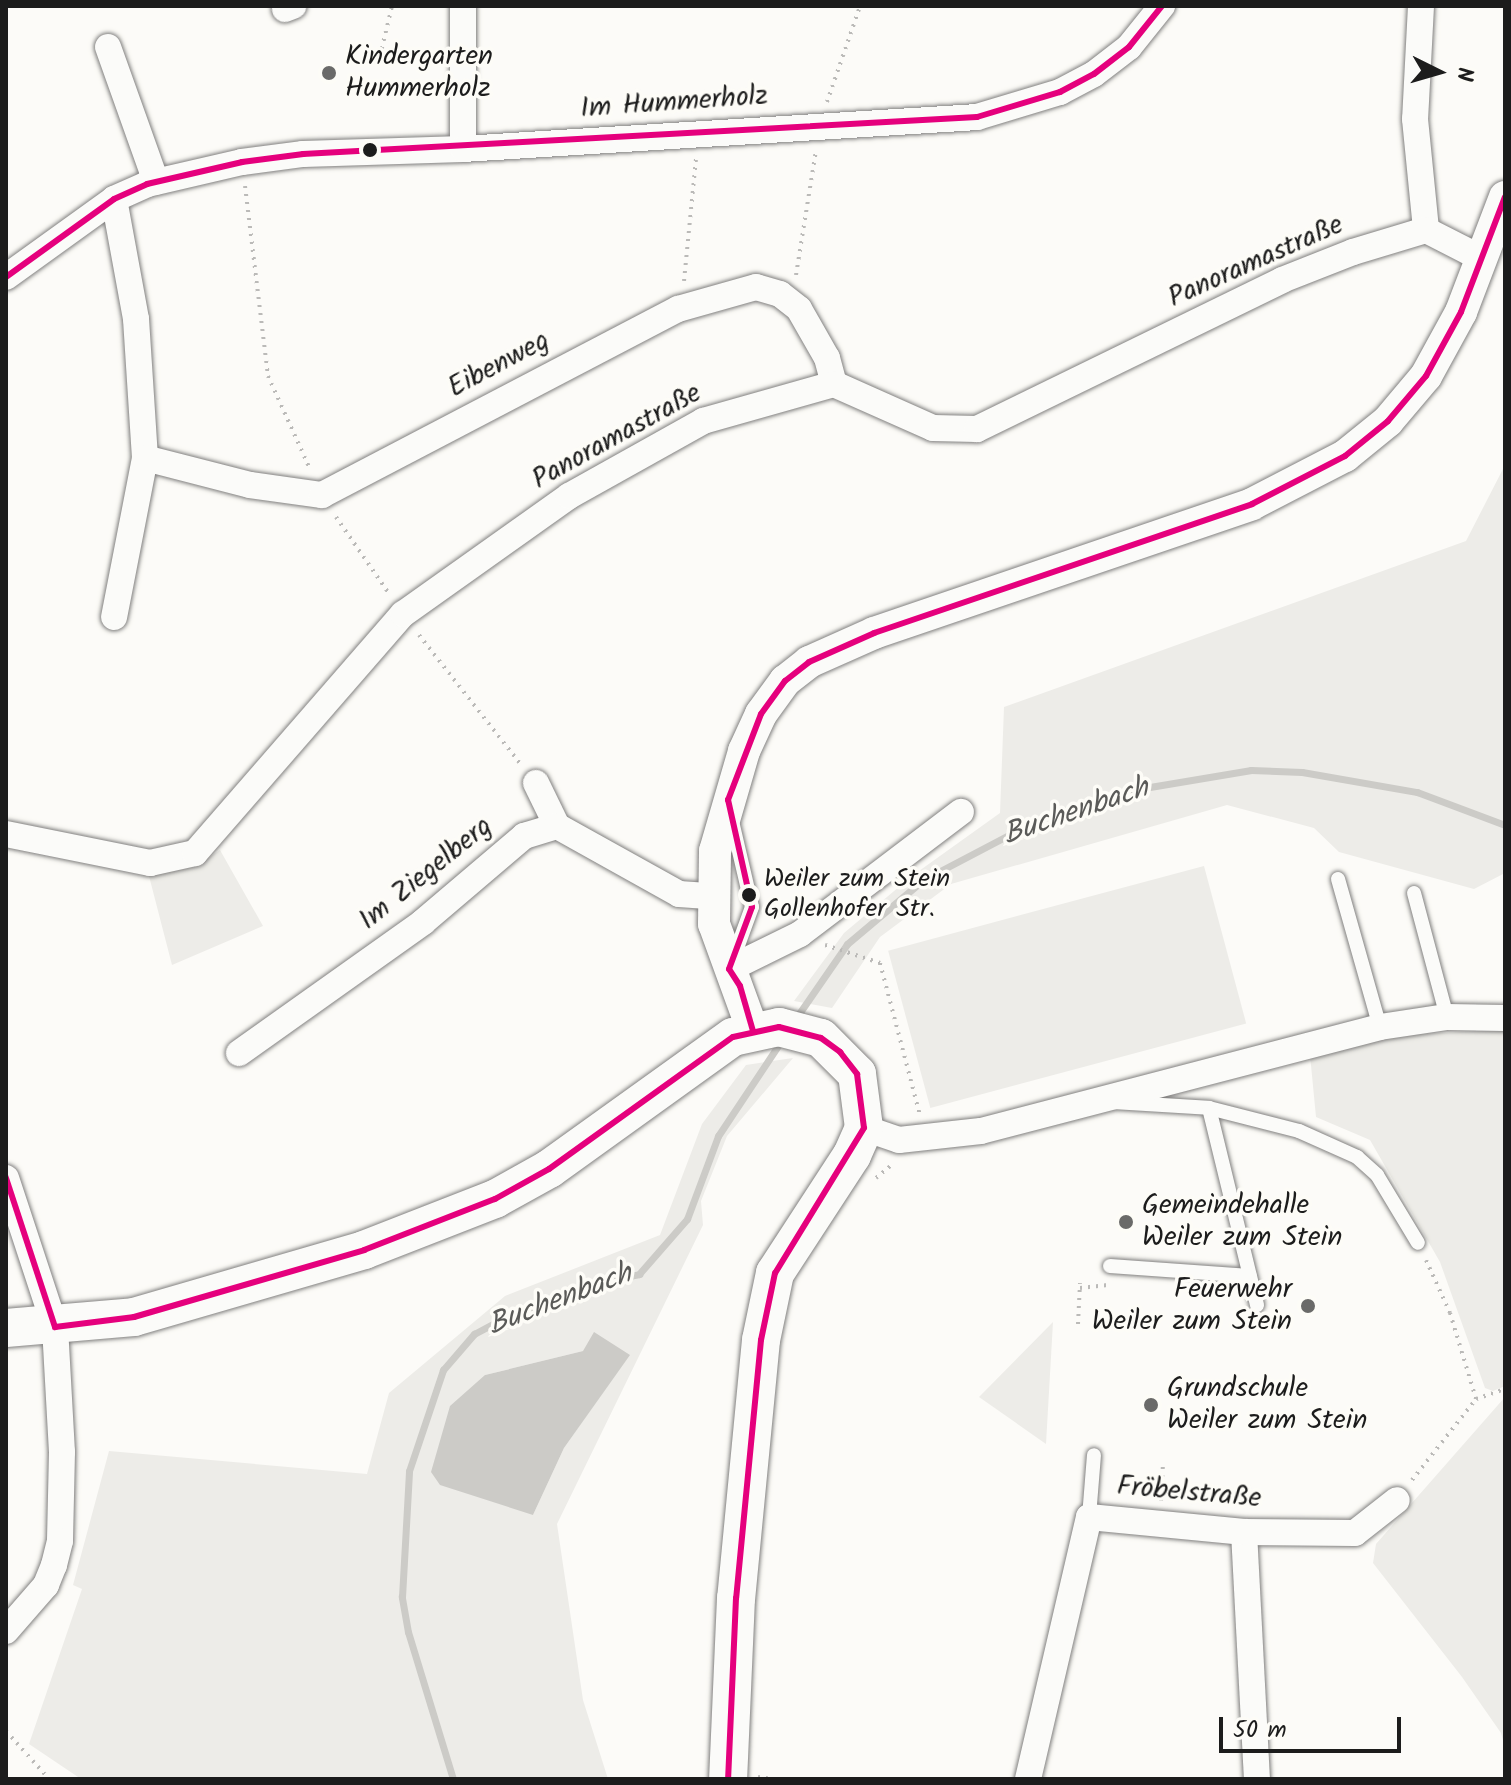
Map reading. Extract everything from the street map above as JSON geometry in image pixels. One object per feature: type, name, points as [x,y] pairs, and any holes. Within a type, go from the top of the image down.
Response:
[{"type":"main road","points":[[6,1328],[55,1327],[134,1317],[232,1293],[364,1250],[495,1199],[549,1169],[747,1033],[800,1031],[831,1045],[857,1074],[864,1128],[852,1155],[775,1273],[761,1340],[736,1598],[741,1777]]},
{"type":"street","points":[[463,6],[463,149]]},
{"type":"street","name":"Im Hummerholz","points":[[6,277],[114,199],[156,182],[242,162],[303,154],[463,149],[977,117],[1021,106],[1094,74],[1129,47],[1162,6]]},
{"type":"street","points":[[1421,6],[1415,119],[1426,230],[1483,259]]},
{"type":"street","points":[[108,47],[156,182]]},
{"type":"street","points":[[747,1033],[740,986],[729,969],[711,896],[715,851],[728,800],[761,714],[785,681],[809,662],[874,633],[1252,504],[1345,456],[1388,421],[1426,376],[1483,259],[1505,197]]},
{"type":"street","points":[[114,199],[136,319],[145,458],[114,617]]},
{"type":"street","name":"Panoramastraße","points":[[6,834],[150,863],[195,853],[403,614],[569,496],[703,421],[834,384],[933,428],[977,429],[1282,280],[1426,230]]},
{"type":"street","name":"Eibenweg","points":[[322,495],[681,307],[756,287],[791,303],[813,329],[834,384]]},
{"type":"street","points":[[145,458],[250,485],[322,495]]},
{"type":"street","points":[[536,783],[557,826],[679,894],[711,896]]},
{"type":"street","points":[[729,969],[800,934],[961,812]]},
{"type":"street","name":"Im Ziegelberg","points":[[239,1053],[423,922],[524,836],[557,826]]},
{"type":"street","points":[[864,1128],[899,1140],[967,1132],[1108,1101],[1380,1027],[1447,1017],[1505,1018]]},
{"type":"street","points":[[6,1178],[55,1327],[60,1541],[46,1585],[6,1631]]},
{"type":"street","name":"Fröbelstraße","points":[[1028,1779],[1089,1517],[1244,1532],[1355,1533],[1397,1500]]},
{"type":"street","points":[[1244,1532],[1257,1779]]},
{"type":"lane","points":[[728,800],[752,907],[729,969]]},
{"type":"lane","points":[[1338,879],[1380,1027]]},
{"type":"lane","points":[[1414,893],[1447,1017]]},
{"type":"lane","points":[[1108,1101],[1133,1107],[1209,1108],[1299,1131],[1357,1157],[1377,1175],[1418,1243]]},
{"type":"lane","points":[[1209,1108],[1257,1305]]},
{"type":"lane","points":[[1110,1266],[1250,1276]]},
{"type":"lane","points":[[1089,1517],[1094,1455]]},
{"type":"path","points":[[378,64],[392,6]]},
{"type":"path","points":[[791,303],[820,125],[860,6]]},
{"type":"path","points":[[681,307],[698,133]]},
{"type":"path","points":[[242,162],[268,376],[322,495],[403,614],[536,783]]},
{"type":"path","points":[[815,942],[880,963],[920,1117],[927,1122]]},
{"type":"path","points":[[871,1183],[901,1160]]},
{"type":"path","points":[[1418,1243],[1450,1313],[1476,1399]]},
{"type":"path","points":[[1078,1324],[1080,1283]]},
{"type":"path","points":[[1397,1500],[1476,1399],[1505,1389]]},
{"type":"path","points":[[1159,1524],[1163,1466]]},
{"type":"path","points":[[6,1731],[49,1779]]},
{"type":"path","points":[[741,1777],[773,1779]]},
{"type":"shaded area","points":[[1505,465],[1505,873],[1474,889],[1339,852],[1314,828],[1227,805],[951,884],[880,937],[832,1008],[794,1001],[844,933],[912,876],[1000,813],[1004,707],[1466,541]]},
{"type":"shaded area","points":[[220,850],[263,926],[172,965],[149,876],[195,867]]},
{"type":"shaded area","points":[[1204,866],[1246,1023],[930,1108],[888,951]]},
{"type":"shaded area","points":[[1505,1030],[1505,1386],[1493,1391],[1485,1388],[1440,1262],[1370,1140],[1316,1117],[1310,1055],[1396,1035]]},
{"type":"shaded area","points":[[793,1058],[727,1136],[701,1201],[703,1225],[557,1524],[583,1700],[608,1779],[81,1779],[29,1744],[82,1589],[73,1585],[109,1451],[367,1474],[389,1393],[505,1296],[660,1235],[702,1124],[746,1065]],"holes":[[[583,1351],[629,1355],[564,1448],[533,1515],[485,1375]]]},
{"type":"shaded area","points":[[1053,1322],[1046,1444],[979,1397]]},
{"type":"shaded area","points":[[594,1332],[630,1355],[564,1448],[533,1515],[440,1485],[431,1472],[450,1406],[485,1375],[583,1351]]},
{"type":"shaded area","points":[[1505,1397],[1505,1748],[1501,1733],[1462,1677],[1373,1563],[1376,1544]]},
{"type":"waterway","name":"Buchenbach","points":[[796,1018],[847,944],[923,880],[1043,817],[1126,791],[1251,770],[1302,772],[1417,792],[1505,825]]},
{"type":"waterway","name":"Buchenbach","points":[[453,1779],[408,1632],[402,1597],[409,1471],[443,1370],[474,1334],[500,1320],[557,1305],[609,1280],[639,1274],[687,1219],[718,1136],[781,1041]]},
{"type":"transit line","points":[[6,277],[114,199],[147,184],[242,162],[303,154],[977,117],[1060,92],[1094,74],[1129,47],[1162,6]]},
{"type":"transit line","points":[[753,1031],[740,986],[729,969],[752,907],[728,800],[761,714],[785,681],[809,662],[874,633],[1252,504],[1345,456],[1388,421],[1426,376],[1461,312],[1505,197]]},
{"type":"transit line","points":[[6,1178],[55,1327],[134,1317],[364,1250],[495,1199],[549,1169],[733,1037],[779,1027],[821,1038],[840,1052],[857,1074],[864,1128],[775,1273],[761,1340],[736,1598],[728,1779]]},
{"type":"place","name":"Kindergarten Hummerholz","points":[[329,73]]},
{"type":"place","name":"Weiler zum Stein Gollenhofer Str.","points":[[749,895]]},
{"type":"place","name":"Gemeindehalle Weiler zum Stein","points":[[1126,1222]]},
{"type":"place","name":"Feuerwehr Weiler zum Stein","points":[[1308,1306]]},
{"type":"place","name":"Grundschule Weiler zum Stein","points":[[1151,1405]]}]
